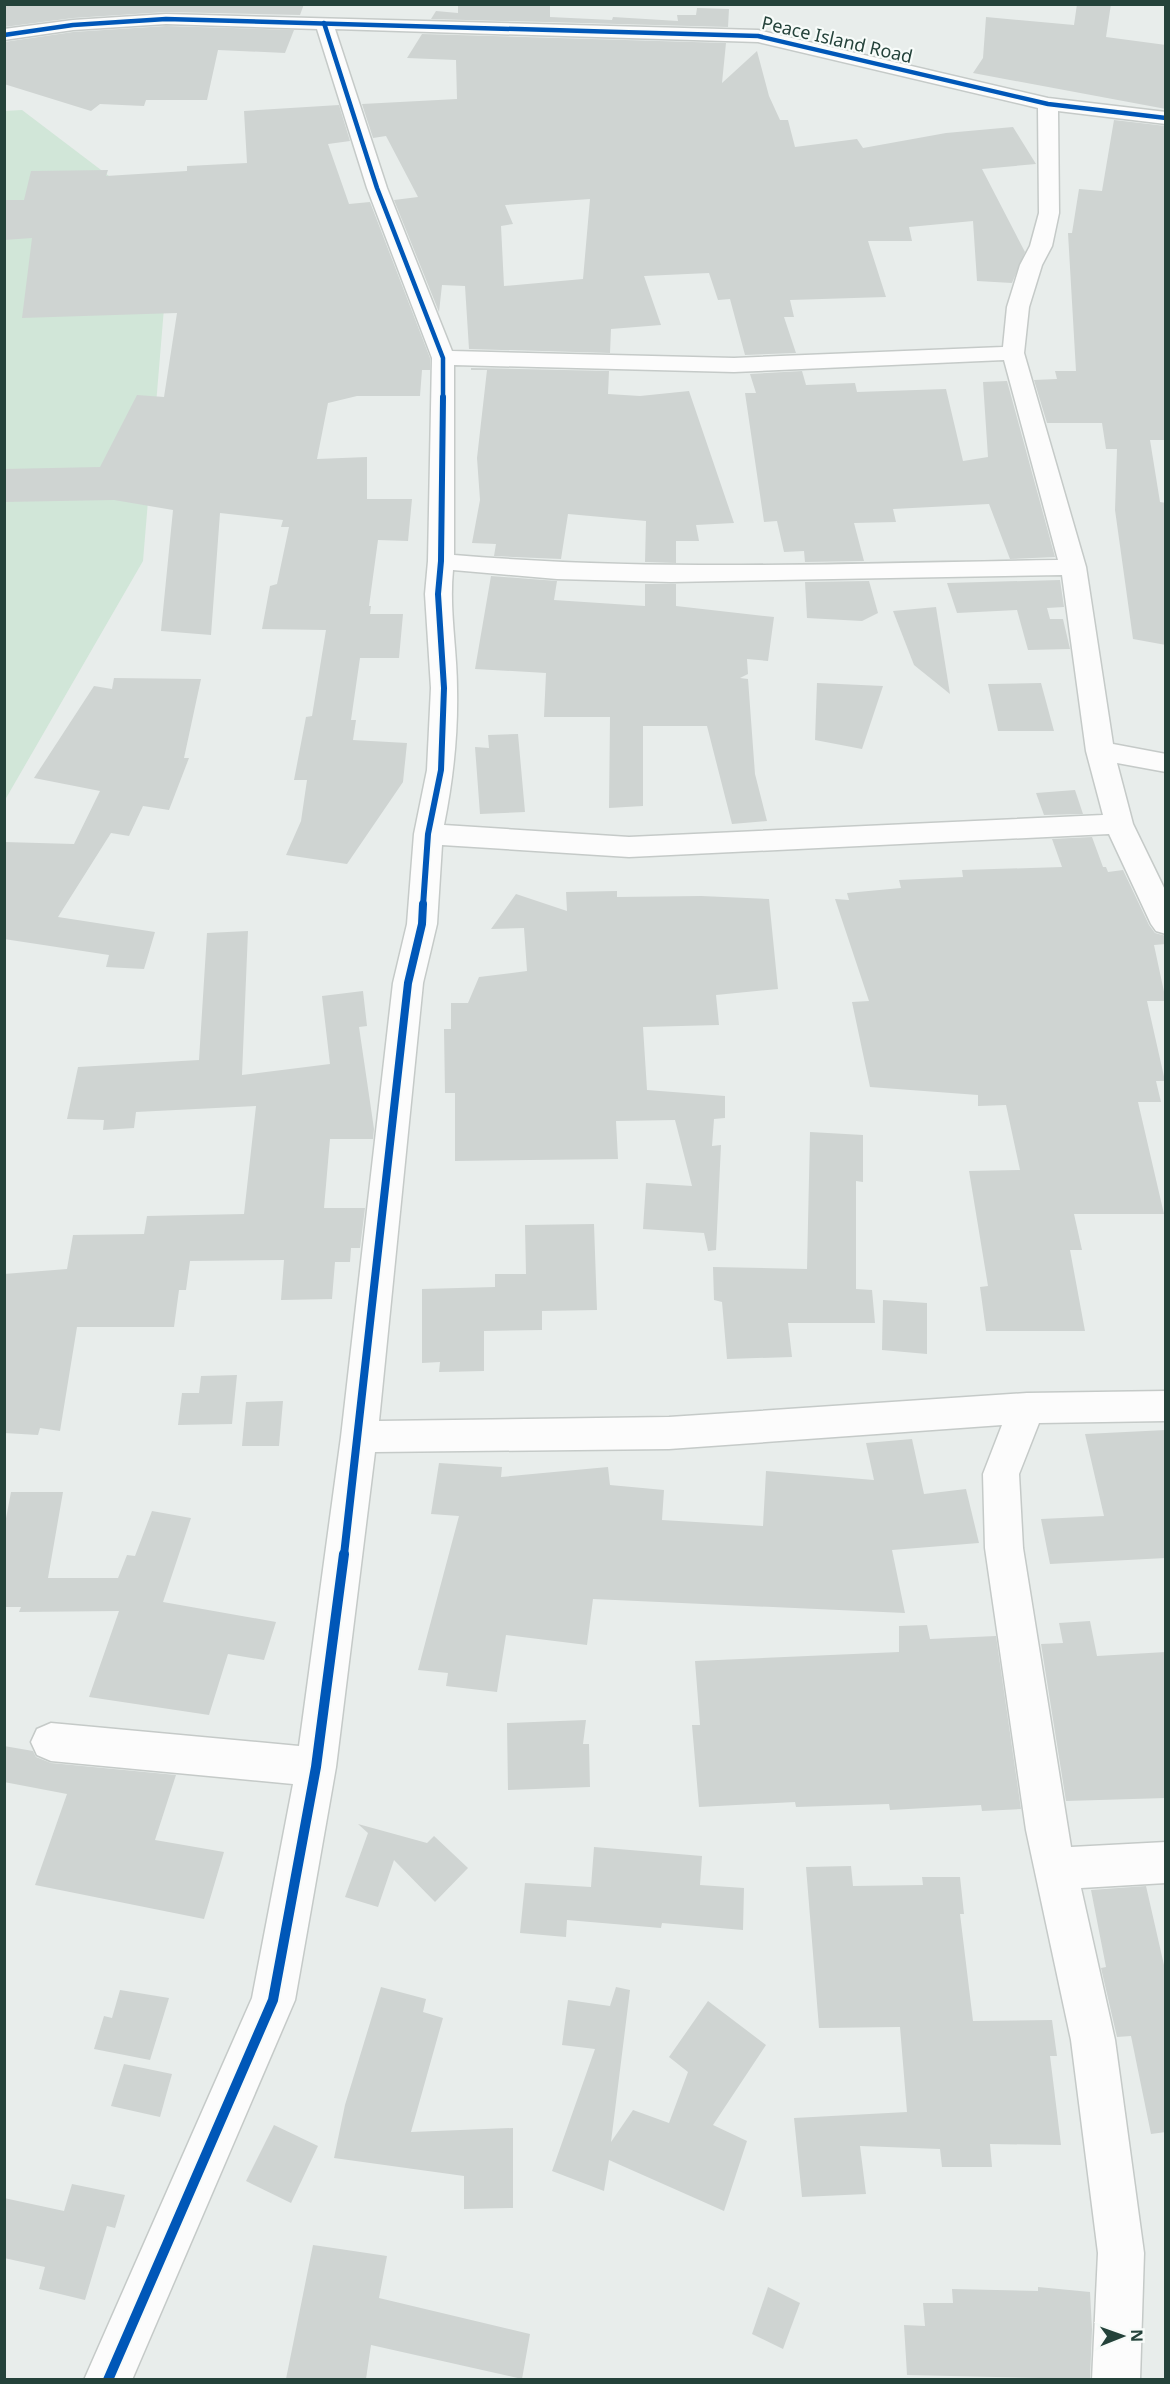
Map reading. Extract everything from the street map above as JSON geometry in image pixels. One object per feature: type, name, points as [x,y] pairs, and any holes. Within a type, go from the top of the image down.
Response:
[{"type":"street","name":"Peace Island Road","points":[[4,35],[73,25],[166,19],[758,36],[1048,104],[1166,118]]},
{"type":"street","points":[[108,2379],[273,2000],[315,1767],[359,1437],[408,983],[422,924],[428,834],[441,770],[444,688],[438,594],[441,561],[443,358],[377,188],[324,23]]},
{"type":"street","points":[[1048,104],[1049,213],[1041,246],[1031,265],[1018,307],[1013,353],[1073,567],[1100,751],[1119,824],[1166,924]]},
{"type":"street","points":[[443,358],[734,365],[1013,353]]},
{"type":"street","points":[[441,561],[557,571],[671,574],[1073,567]]},
{"type":"street","points":[[1100,751],[1166,763]]},
{"type":"street","points":[[428,834],[630,848],[1119,824]]},
{"type":"street","points":[[359,1437],[669,1433],[1027,1408],[1166,1406]]},
{"type":"street","points":[[1027,1408],[1001,1474],[1004,1548],[1047,1830],[1093,2040],[1121,2253],[1116,2379]]},
{"type":"street","points":[[51,1742],[315,1767]]},
{"type":"street","points":[[1055,1869],[1166,1862]]},
{"type":"green space","points":[[22,110],[213,255],[166,284],[143,561],[5,800],[4,111]]},
{"type":"building","points":[[4,4],[304,4],[300,15],[166,12],[73,18],[4,27]]},
{"type":"building","points":[[458,4],[550,4],[550,17],[612,20],[613,17],[678,21],[677,15],[696,15],[697,8],[729,9],[728,27],[431,19],[436,11],[458,13]]},
{"type":"building","points":[[1077,4],[1111,4],[1106,37],[1166,45],[1166,109],[973,73],[983,58],[986,17],[1074,25]]},
{"type":"building","points":[[166,26],[294,30],[285,53],[218,50],[207,100],[146,100],[144,106],[100,104],[91,111],[4,84],[4,42],[73,32]]},
{"type":"building","points":[[422,34],[726,43],[722,83],[757,51],[769,96],[780,120],[788,120],[795,147],[857,139],[863,148],[946,133],[1013,127],[1036,164],[982,169],[1025,252],[1012,283],[977,281],[973,221],[909,227],[912,241],[868,241],[886,297],[790,300],[794,317],[784,317],[796,353],[745,355],[730,299],[718,300],[709,273],[644,276],[661,325],[611,329],[610,353],[469,349],[465,286],[442,285],[439,312],[394,200],[418,197],[386,136],[373,138],[362,104],[457,99],[456,60],[407,58]],"holes":[[[590,199],[583,279],[504,286],[501,226],[513,224],[505,205]]]},
{"type":"building","points":[[339,105],[350,141],[328,144],[349,204],[370,202],[430,358],[430,370],[422,370],[420,396],[357,396],[328,403],[317,459],[367,457],[367,499],[412,499],[408,541],[378,540],[369,606],[371,606],[370,614],[403,614],[399,658],[360,658],[351,720],[356,720],[353,740],[407,743],[403,782],[347,864],[286,855],[301,821],[307,780],[294,780],[306,717],[312,716],[326,630],[262,629],[270,586],[277,584],[289,527],[281,527],[283,520],[220,513],[211,635],[161,631],[173,510],[114,500],[4,502],[4,469],[100,467],[137,395],[164,397],[177,313],[22,318],[32,238],[4,240],[4,200],[24,200],[31,171],[108,170],[106,176],[187,171],[187,166],[247,163],[244,111]]},
{"type":"building","points":[[1114,120],[1166,126],[1166,440],[1150,440],[1160,502],[1166,503],[1166,645],[1133,639],[1115,510],[1117,449],[1106,449],[1102,423],[1047,423],[1034,380],[1057,379],[1055,371],[1076,371],[1068,233],[1072,233],[1079,189],[1102,191]]},
{"type":"building","points":[[471,368],[609,371],[608,394],[640,396],[689,391],[734,523],[696,525],[699,541],[676,541],[676,563],[645,562],[646,521],[568,514],[561,559],[494,556],[496,544],[472,543],[480,500],[477,458],[487,370],[471,370]]},
{"type":"building","points":[[802,371],[806,385],[855,383],[857,392],[946,389],[963,461],[988,457],[983,382],[1007,381],[1055,557],[1010,559],[989,504],[893,509],[896,522],[854,523],[864,561],[805,562],[804,551],[784,552],[777,521],[764,522],[745,393],[756,393],[750,374]]},
{"type":"building","points":[[491,576],[557,581],[554,600],[645,606],[645,584],[676,584],[676,606],[774,617],[768,661],[747,659],[748,674],[740,678],[748,679],[755,774],[767,821],[732,824],[707,726],[643,726],[643,806],[609,808],[610,717],[544,717],[546,673],[475,669]]},
{"type":"building","points":[[1060,580],[1064,607],[1047,608],[1050,619],[1063,619],[1070,649],[1028,650],[1017,610],[957,613],[947,583]]},
{"type":"building","points":[[869,581],[878,613],[862,621],[807,618],[805,582]]},
{"type":"building","points":[[936,607],[950,694],[914,665],[893,611]]},
{"type":"building","points":[[114,678],[201,679],[184,758],[189,758],[169,810],[143,806],[129,836],[111,833],[58,917],[155,932],[144,969],[106,967],[109,955],[4,939],[4,842],[74,844],[100,791],[34,778],[94,686],[112,689]]},
{"type":"building","points":[[817,683],[883,686],[862,749],[815,740]]},
{"type":"building","points":[[1041,683],[1054,731],[998,731],[988,684]]},
{"type":"building","points":[[518,734],[525,812],[480,814],[475,747],[489,748],[488,735]]},
{"type":"building","points":[[1075,790],[1083,814],[1044,815],[1036,793]]},
{"type":"building","points":[[1092,837],[1103,867],[1106,867],[1108,872],[1123,870],[1149,925],[1155,933],[1166,936],[1166,944],[1154,945],[1166,1001],[1147,1001],[1165,1081],[1156,1081],[1161,1102],[1138,1102],[1164,1214],[1074,1214],[1082,1250],[1070,1250],[1085,1331],[986,1331],[980,1287],[988,1286],[969,1171],[1020,1170],[1006,1105],[978,1106],[978,1095],[870,1087],[852,1002],[869,1001],[835,899],[849,900],[847,893],[901,888],[899,880],[963,877],[962,870],[1062,867],[1052,839]]},
{"type":"building","points":[[617,891],[617,897],[701,896],[769,899],[778,989],[716,995],[719,1025],[643,1027],[647,1090],[725,1096],[725,1118],[714,1119],[712,1146],[721,1145],[716,1250],[708,1251],[704,1233],[643,1229],[646,1183],[692,1186],[675,1120],[616,1121],[618,1159],[455,1161],[455,1093],[445,1093],[444,1029],[451,1029],[451,1003],[468,1003],[479,977],[527,971],[524,928],[491,929],[516,894],[567,911],[566,892]]},
{"type":"building","points":[[248,931],[242,1075],[330,1064],[322,996],[363,991],[367,1026],[359,1027],[374,1129],[373,1139],[330,1139],[324,1208],[365,1208],[360,1248],[351,1248],[350,1262],[335,1262],[332,1299],[281,1300],[284,1260],[190,1261],[186,1290],[179,1290],[174,1327],[77,1327],[60,1431],[40,1428],[38,1435],[4,1433],[4,1274],[67,1269],[73,1235],[144,1234],[147,1216],[244,1214],[256,1106],[136,1112],[134,1128],[103,1130],[104,1120],[67,1119],[78,1067],[199,1060],[207,933]]},
{"type":"building","points":[[810,1132],[863,1135],[863,1182],[856,1181],[856,1289],[872,1290],[875,1323],[788,1323],[792,1357],[727,1359],[722,1302],[714,1300],[713,1267],[807,1269]]},
{"type":"building","points":[[594,1224],[597,1310],[542,1311],[542,1330],[484,1331],[484,1371],[439,1372],[440,1362],[422,1363],[422,1289],[495,1287],[495,1274],[526,1274],[525,1225]]},
{"type":"building","points":[[883,1300],[927,1303],[927,1354],[882,1350]]},
{"type":"building","points":[[237,1375],[232,1424],[178,1425],[182,1393],[199,1393],[201,1376]]},
{"type":"building","points":[[283,1401],[279,1446],[242,1446],[246,1402]]},
{"type":"building","points":[[1166,1430],[1166,1558],[1050,1564],[1041,1519],[1104,1516],[1085,1434]]},
{"type":"building","points":[[912,1439],[924,1494],[966,1489],[979,1543],[892,1550],[905,1613],[593,1599],[587,1645],[506,1635],[497,1692],[446,1686],[448,1673],[418,1670],[459,1516],[431,1514],[439,1463],[502,1467],[501,1477],[608,1467],[610,1485],[664,1490],[662,1520],[763,1526],[766,1471],[874,1480],[866,1443]]},
{"type":"building","points":[[11,1492],[63,1492],[48,1578],[118,1578],[127,1555],[135,1556],[152,1511],[191,1518],[163,1602],[276,1622],[264,1660],[228,1654],[209,1715],[89,1697],[119,1611],[19,1612],[21,1607],[4,1607],[4,1529]]},
{"type":"building","points":[[1090,1621],[1097,1656],[1166,1652],[1166,1798],[1066,1801],[1041,1644],[1063,1643],[1059,1623]]},
{"type":"building","points":[[927,1625],[930,1639],[996,1636],[1021,1809],[982,1811],[981,1805],[890,1810],[889,1804],[796,1807],[795,1802],[699,1807],[692,1725],[700,1725],[695,1661],[899,1652],[899,1626]]},
{"type":"building","points":[[586,1720],[583,1744],[589,1744],[590,1787],[508,1790],[507,1723]]},
{"type":"building","points":[[4,1746],[33,1751],[36,1757],[51,1763],[176,1775],[155,1840],[224,1852],[204,1919],[35,1885],[67,1794],[4,1782]]},
{"type":"building","points":[[358,1824],[427,1843],[434,1836],[468,1868],[435,1902],[394,1860],[378,1907],[345,1897],[368,1833]]},
{"type":"building","points":[[594,1847],[702,1856],[700,1885],[744,1888],[743,1930],[662,1923],[661,1928],[567,1920],[566,1937],[520,1933],[525,1883],[591,1887]]},
{"type":"building","points":[[851,1866],[853,1886],[923,1885],[922,1877],[960,1877],[964,1914],[960,1914],[973,2021],[1052,2020],[1057,2056],[1050,2056],[1061,2145],[990,2144],[992,2167],[942,2167],[940,2149],[860,2146],[866,2194],[802,2197],[794,2118],[907,2112],[900,2027],[819,2028],[806,1867]]},
{"type":"building","points":[[1146,1886],[1166,1974],[1166,2132],[1151,2134],[1131,2036],[1117,2037],[1101,1968],[1106,1967],[1091,1890]]},
{"type":"building","points":[[381,1987],[426,1999],[423,2012],[443,2018],[411,2132],[513,2128],[513,2208],[464,2209],[464,2176],[334,2158],[345,2105]]},
{"type":"building","points":[[616,1987],[630,1990],[611,2142],[633,2110],[669,2123],[688,2072],[669,2057],[708,2001],[766,2045],[713,2125],[747,2141],[724,2211],[609,2160],[604,2191],[552,2171],[595,2049],[562,2045],[568,2000],[610,2006]]},
{"type":"building","points":[[120,1990],[169,1998],[150,2060],[94,2049],[104,2016],[112,2018]]},
{"type":"building","points":[[124,2064],[172,2074],[160,2117],[111,2106]]},
{"type":"building","points":[[274,2125],[318,2146],[291,2203],[246,2181]]},
{"type":"building","points":[[72,2184],[125,2195],[115,2228],[107,2226],[85,2300],[39,2289],[45,2267],[4,2258],[4,2198],[64,2211]]},
{"type":"building","points":[[313,2245],[387,2256],[379,2298],[530,2334],[522,2379],[371,2345],[366,2379],[286,2379]]},
{"type":"building","points":[[768,2287],[800,2303],[783,2349],[752,2334]]},
{"type":"building","points":[[1038,2287],[1090,2292],[1092,2329],[1090,2379],[907,2375],[904,2325],[925,2326],[923,2303],[953,2303],[952,2289],[1038,2291]]},
{"type":"cycle path","points":[[4,35],[73,25],[166,19],[758,36],[1048,104],[1166,118]]},
{"type":"cycle path","points":[[108,2380],[273,2000],[316,1767],[359,1437],[408,983],[422,924],[428,834],[441,770],[444,688],[438,594],[441,561],[443,358],[377,188],[324,23]]}]
